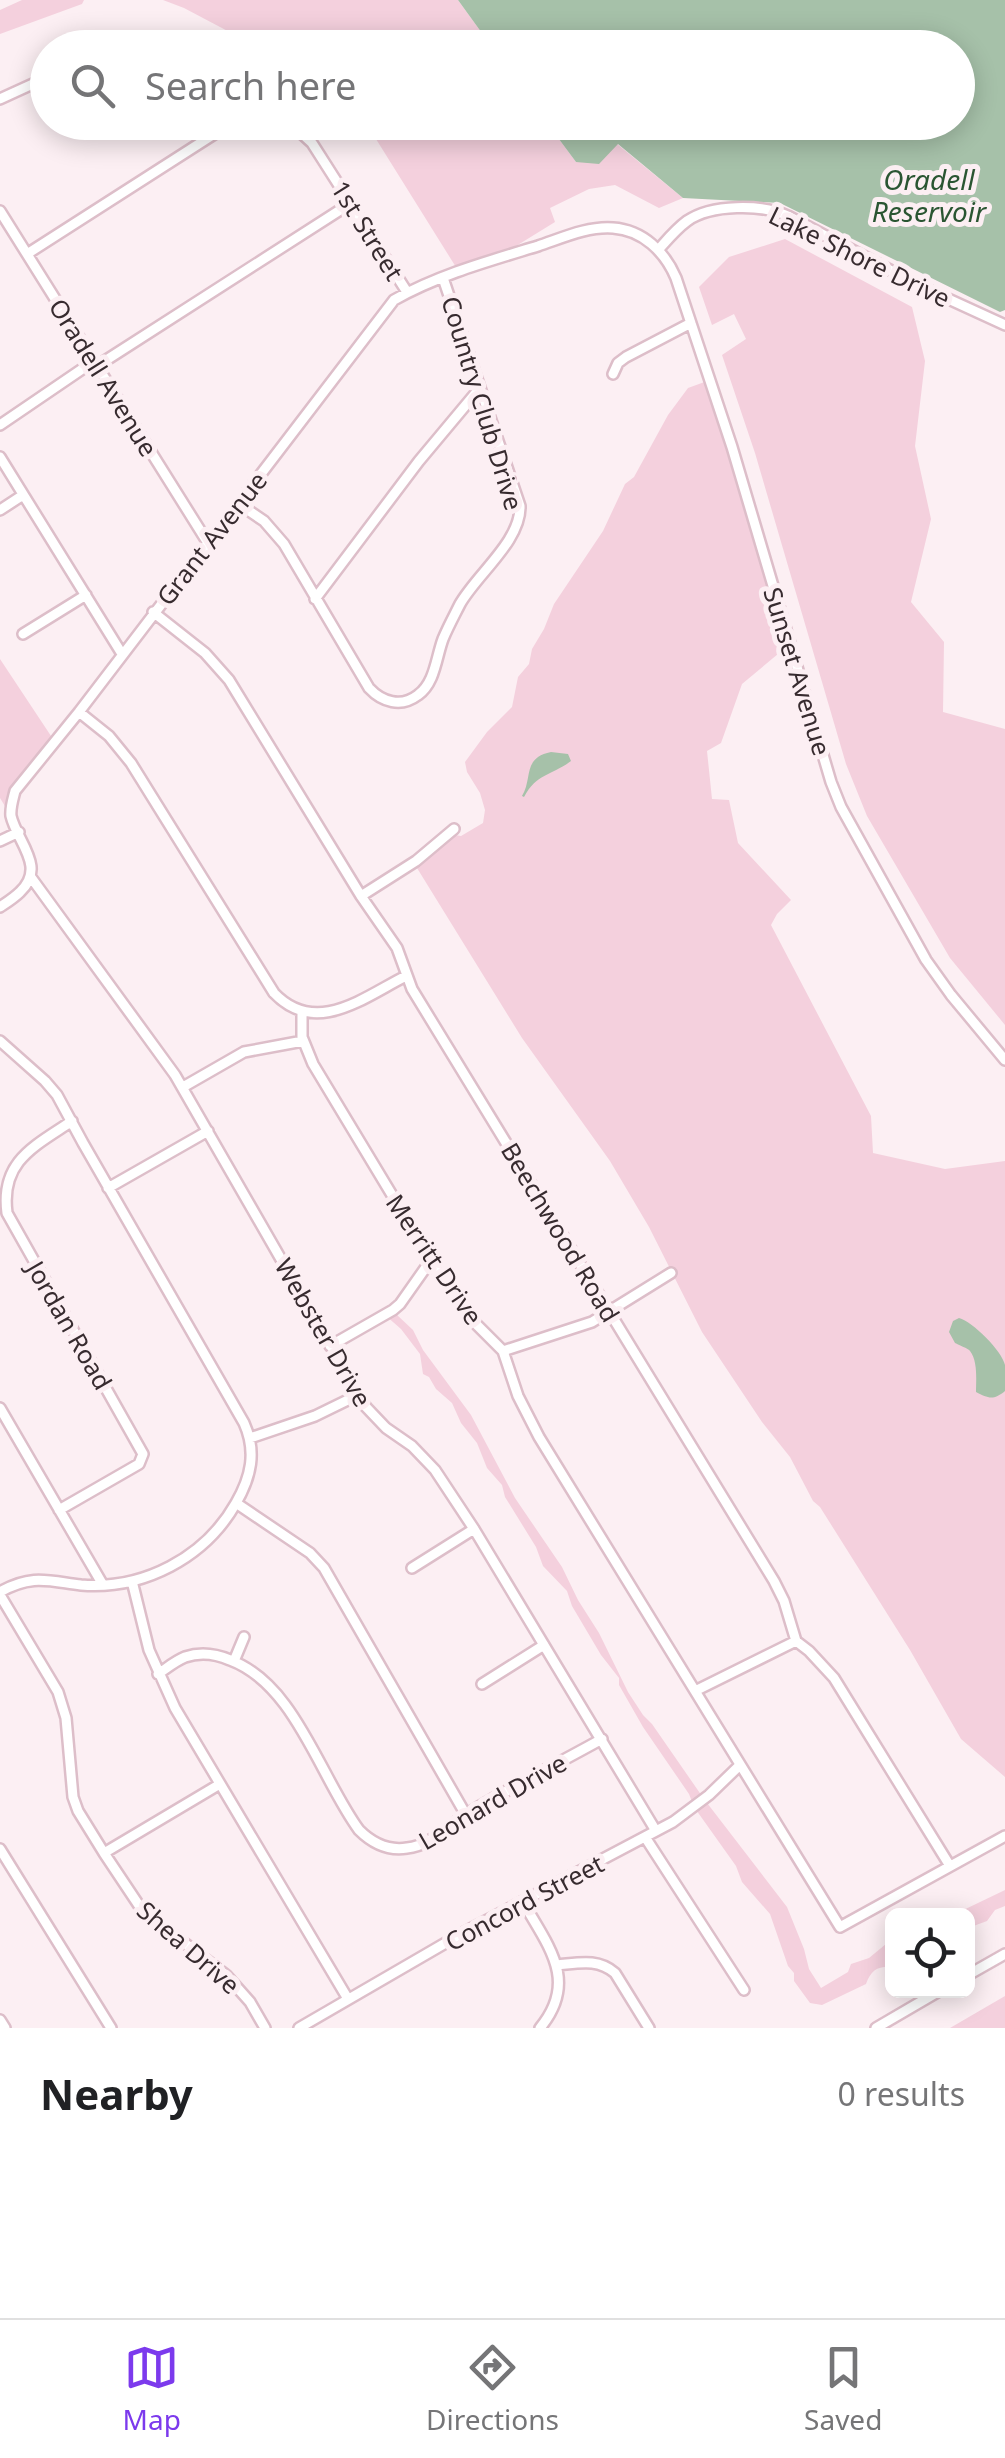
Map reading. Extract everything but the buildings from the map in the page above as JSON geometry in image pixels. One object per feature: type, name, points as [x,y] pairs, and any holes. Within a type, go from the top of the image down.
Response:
[{"type":"street","points":[[0,99],[30,85]]},
{"type":"street","points":[[27,254],[205,140]]},
{"type":"street","name":"1st Street","points":[[309,140],[408,292]]},
{"type":"street","points":[[0,425],[351,203]]},
{"type":"street","name":"Lake Shore Drive","points":[[658,250],[699,214],[770,209],[1005,325]]},
{"type":"street","name":"Oradell Avenue","points":[[0,211],[208,543]]},
{"type":"street","name":"Grant Avenue","points":[[30,876],[30,855],[12,816],[16,792],[394,300],[495,260],[600,228],[634,234],[658,250]]},
{"type":"street","name":"Sunset Avenue","points":[[658,250],[672,268],[732,447],[841,807],[926,960],[1005,1060]]},
{"type":"street","name":"Country Club Drive","points":[[239,504],[274,532],[374,694],[388,701],[404,702],[420,694],[452,618],[515,532],[520,517],[520,506],[444,278]]},
{"type":"street","points":[[613,374],[626,357],[691,324]]},
{"type":"street","points":[[315,599],[419,460],[480,388]]},
{"type":"street","points":[[0,457],[122,654]]},
{"type":"street","points":[[0,510],[24,495]]},
{"type":"street","points":[[23,634],[86,595]]},
{"type":"street","name":"Beechwood Road","points":[[153,612],[205,654],[229,680],[360,896],[397,948],[422,1006],[774,1581],[796,1640],[834,1678],[950,1866]]},
{"type":"street","points":[[79,712],[109,736],[131,763],[274,993],[289,1006],[315,1014],[336,1012],[406,976]]},
{"type":"street","points":[[360,896],[416,861],[454,829]]},
{"type":"street","points":[[0,841],[18,832]]},
{"type":"street","points":[[0,908],[20,892],[30,876]]},
{"type":"street","name":"Webster Drive","points":[[30,876],[183,1087],[358,1395],[375,1418],[424,1458],[474,1529],[656,1831]]},
{"type":"street","name":"Merritt Drive","points":[[302,1010],[303,1041],[313,1064],[460,1304],[504,1351],[518,1396],[539,1437],[840,1927],[950,1866]]},
{"type":"street","points":[[183,1087],[244,1052],[303,1041]]},
{"type":"street","points":[[0,1042],[57,1095],[244,1423],[252,1460],[250,1472],[223,1523],[196,1550],[162,1571],[103,1585],[35,1579],[0,1593]]},
{"type":"street","name":"Jordan Road","points":[[59,1510],[139,1464],[143,1454],[7,1214],[7,1183],[16,1163],[72,1121]]},
{"type":"street","points":[[108,1188],[208,1131]]},
{"type":"street","points":[[330,1346],[396,1308],[431,1260]]},
{"type":"street","points":[[504,1351],[574,1329],[610,1312],[671,1273]]},
{"type":"street","points":[[250,1438],[315,1416],[358,1395]]},
{"type":"street","points":[[0,1408],[103,1585]]},
{"type":"street","points":[[236,1502],[310,1553],[324,1568],[466,1815]]},
{"type":"street","points":[[412,1568],[474,1529]]},
{"type":"street","points":[[132,1581],[158,1674],[175,1708],[348,1999]]},
{"type":"street","name":"Shea Drive","points":[[0,1593],[58,1692],[66,1718],[73,1797],[78,1811],[140,1907],[226,1975],[250,2002],[265,2028]]},
{"type":"street","points":[[158,1674],[182,1658],[198,1654],[234,1661],[244,1637]]},
{"type":"street","points":[[694,1691],[796,1640]]},
{"type":"street","points":[[482,1684],[544,1644]]},
{"type":"street","name":"Leonard Drive","points":[[234,1661],[252,1670],[276,1692],[353,1822],[375,1843],[394,1848],[426,1842],[466,1815],[602,1739]]},
{"type":"street","name":"Concord Street","points":[[299,2028],[461,1934],[656,1831],[694,1807],[740,1765]]},
{"type":"street","points":[[104,1853],[220,1784]]},
{"type":"street","points":[[950,1866],[1005,1836]]},
{"type":"street","points":[[645,1837],[744,1990]]},
{"type":"street","points":[[0,1850],[111,2028]]},
{"type":"street","points":[[0,1875],[12,1868]]},
{"type":"street","points":[[523,1902],[557,1965],[560,1986],[550,2016],[540,2028]]},
{"type":"street","points":[[975,1971],[1005,1954]]},
{"type":"street","points":[[557,1965],[596,1962],[609,1968],[650,2028]]},
{"type":"street","points":[[876,2028],[927,1998]]},
{"type":"street","points":[[0,2020],[5,2028]]},
{"type":"shaded area","points":[[22,0],[84,0],[0,34],[0,10]]},
{"type":"shaded area","points":[[163,0],[458,0],[480,30],[226,30]]},
{"type":"shaded area","points":[[377,140],[560,140],[576,162],[617,144],[683,198],[659,208],[615,185],[589,189],[550,208],[555,222],[495,259],[459,272]]},
{"type":"shaded area","points":[[785,239],[912,307],[925,361],[915,446],[931,519],[911,602],[944,642],[943,712],[1005,729],[1005,1025],[950,958],[867,816],[846,764],[755,453],[722,355],[746,339],[734,314],[712,325],[699,287],[729,257]]},
{"type":"shaded area","points":[[710,380],[790,644],[742,684],[721,743],[707,751],[712,799],[729,800],[738,843],[791,900],[771,925],[871,1116],[873,1153],[945,1169],[1005,1161],[1005,1777],[961,1739],[910,1650],[813,1501],[790,1457],[702,1332],[649,1227],[610,1161],[522,1038],[417,868],[449,834],[461,836],[483,823],[485,810],[480,793],[465,762],[512,707],[518,677],[529,664],[554,604],[603,531],[625,484],[634,477],[668,415],[688,388]]},
{"type":"shaded area","points":[[0,659],[55,742],[20,784],[11,816],[0,798]]},
{"type":"shaded area","points":[[396,1308],[396,1314],[413,1330],[423,1350],[471,1415],[515,1498],[562,1567],[628,1692],[787,1907],[809,1969],[821,1988],[848,1972],[851,1964],[869,1958],[885,1945],[885,1967],[870,1975],[866,1984],[822,2005],[810,2003],[794,1981],[770,1914],[742,1882],[736,1866],[643,1727],[567,1591],[543,1566],[502,1485],[487,1468],[477,1443],[452,1403],[423,1374],[420,1354],[385,1315]]},
{"type":"shaded area","points":[[1005,1890],[1005,1906],[995,1910],[987,1921],[975,1925],[975,1908],[968,1908]]},
{"type":"shaded area","points":[[1005,1996],[1005,2028],[950,2028]]},
{"type":"water","name":"Oradell Reservoir","points":[[458,0],[1005,0],[1005,310],[1000,312],[780,203],[683,198],[618,144],[599,164],[576,162],[560,140],[975,140],[975,30],[480,30]]},
{"type":"water","points":[[551,752],[568,754],[571,761],[539,779],[522,796],[532,764]]},
{"type":"water","points":[[959,1318],[979,1331],[1003,1359],[1005,1391],[997,1396],[976,1392],[973,1355],[955,1343],[949,1332],[953,1321]]}]
